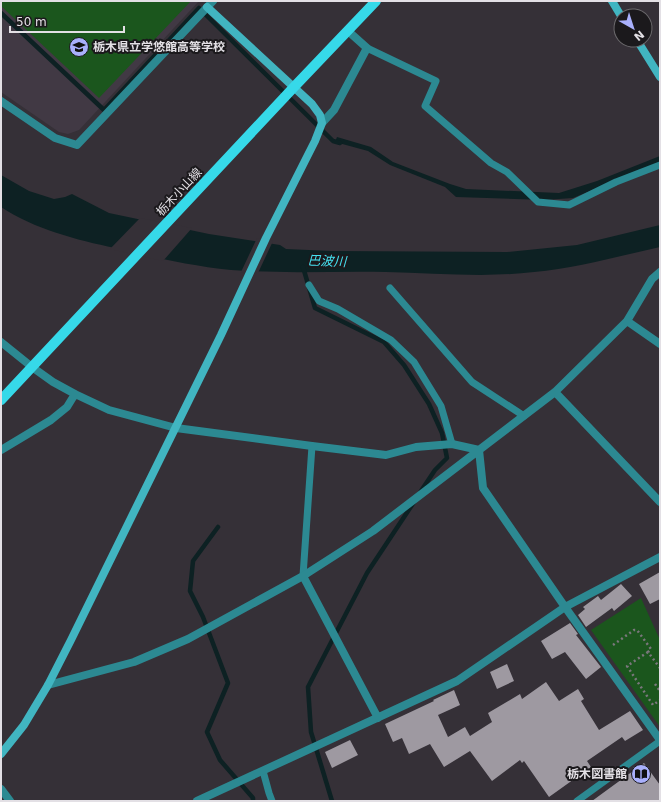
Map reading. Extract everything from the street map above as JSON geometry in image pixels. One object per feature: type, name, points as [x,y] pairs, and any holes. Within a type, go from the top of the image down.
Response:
[{"type":"main road","name":"栃木小山線","points":[[1,400],[376,1]]},
{"type":"street","points":[[1,101],[55,138],[77,145],[210,4],[320,114],[322,123]]},
{"type":"street","points":[[1,754],[24,725],[48,685],[176,428],[266,238],[315,141],[322,123],[334,110],[367,48],[348,31]]},
{"type":"street","points":[[642,48],[660,77]]},
{"type":"street","points":[[48,685],[134,662],[188,639],[304,576],[373,531],[555,392],[627,320],[652,279],[660,272]]},
{"type":"street","points":[[627,320],[660,344]]},
{"type":"street","points":[[1,342],[53,382],[75,394],[109,410],[176,428],[386,455],[416,447],[452,444],[479,450]]},
{"type":"street","points":[[555,392],[660,502]]},
{"type":"street","points":[[1,450],[51,420],[67,406],[75,394]]},
{"type":"street","points":[[479,450],[483,488],[565,607],[660,740]]},
{"type":"street","points":[[197,801],[458,681],[565,607],[660,556]]},
{"type":"street","points":[[304,576],[378,718]]},
{"type":"street","points":[[1,789],[10,801]]},
{"type":"lane","points":[[367,48],[436,81],[425,106],[491,163],[507,172],[538,202],[569,205],[616,182],[660,165]]},
{"type":"lane","points":[[309,285],[319,300],[338,309],[391,340],[414,362],[441,406],[452,444]]},
{"type":"lane","points":[[390,288],[472,382],[524,416]]},
{"type":"lane","points":[[304,576],[312,446]]},
{"type":"lane","points":[[577,801],[660,740]]},
{"type":"lane","points":[[263,770],[268,793],[272,801]]},
{"type":"path","points":[[613,645],[634,630],[637,630],[651,649],[627,666],[653,705],[660,700]]},
{"type":"path","points":[[648,652],[660,668]]},
{"type":"path","points":[[655,684],[660,691]]},
{"type":"shaded area","name":"栃木県立学悠館高等学校","points":[[1,1],[199,1],[79,130],[68,134],[59,132],[1,92]]},
{"type":"green space","points":[[1,1],[191,1],[99,98],[1,6]]},
{"type":"green space","points":[[641,598],[660,640],[660,727],[591,630]]},
{"type":"water","points":[[337,137],[371,147],[393,162],[466,189],[559,193],[597,181],[660,156],[660,162],[573,198],[544,200],[456,197],[445,187],[390,165],[368,151],[335,142]]},
{"type":"water","name":"巴波川","points":[[1,175],[29,191],[54,199],[72,194],[109,213],[209,234],[280,245],[286,249],[331,251],[507,252],[577,245],[660,225],[660,247],[566,268],[516,274],[460,275],[386,272],[269,272],[231,270],[187,264],[144,255],[56,233],[27,222],[1,207]]},
{"type":"pier","points":[[140,218],[192,228],[163,261],[110,249]]},
{"type":"pier","points":[[257,238],[273,241],[258,273],[241,272]]},
{"type":"building","points":[[660,572],[660,599],[650,604],[639,584]]},
{"type":"building","points":[[621,584],[632,596],[614,611],[612,608],[586,627],[578,615],[585,609],[583,607],[598,596],[601,600]]},
{"type":"building","points":[[570,623],[578,634],[576,635],[601,667],[586,679],[565,652],[552,659],[541,641]]},
{"type":"building","points":[[507,664],[514,681],[497,689],[490,672]]},
{"type":"building","points":[[546,682],[559,701],[578,689],[584,699],[581,701],[599,730],[630,711],[643,730],[625,741],[622,737],[587,761],[591,767],[549,797],[524,761],[522,763],[520,760],[492,781],[470,751],[444,767],[430,744],[409,754],[402,738],[393,742],[385,724],[454,690],[460,705],[438,715],[448,737],[465,727],[470,736],[492,722],[488,713],[520,694],[522,699]]},
{"type":"building","points":[[350,740],[358,755],[332,768],[325,752]]},
{"type":"building","name":"栃木図書館","points":[[644,763],[660,785],[660,801],[592,801]]},
{"type":"waterway","points":[[1,13],[104,110],[199,8],[333,141],[340,143]]},
{"type":"waterway","name":"巴波川","points":[[303,267],[315,308],[384,342],[404,365],[429,404],[442,433],[447,458],[435,470],[421,491]]},
{"type":"waterway","points":[[332,801],[311,732],[308,687],[367,573],[414,502]]},
{"type":"waterway","points":[[218,527],[193,561],[190,591],[203,617],[228,683],[207,732],[220,760],[253,798],[253,801]]},
{"type":"place","name":"栃木県立学悠館高等学校","points":[[79,47]]},
{"type":"place","name":"栃木図書館","points":[[641,774]]}]
